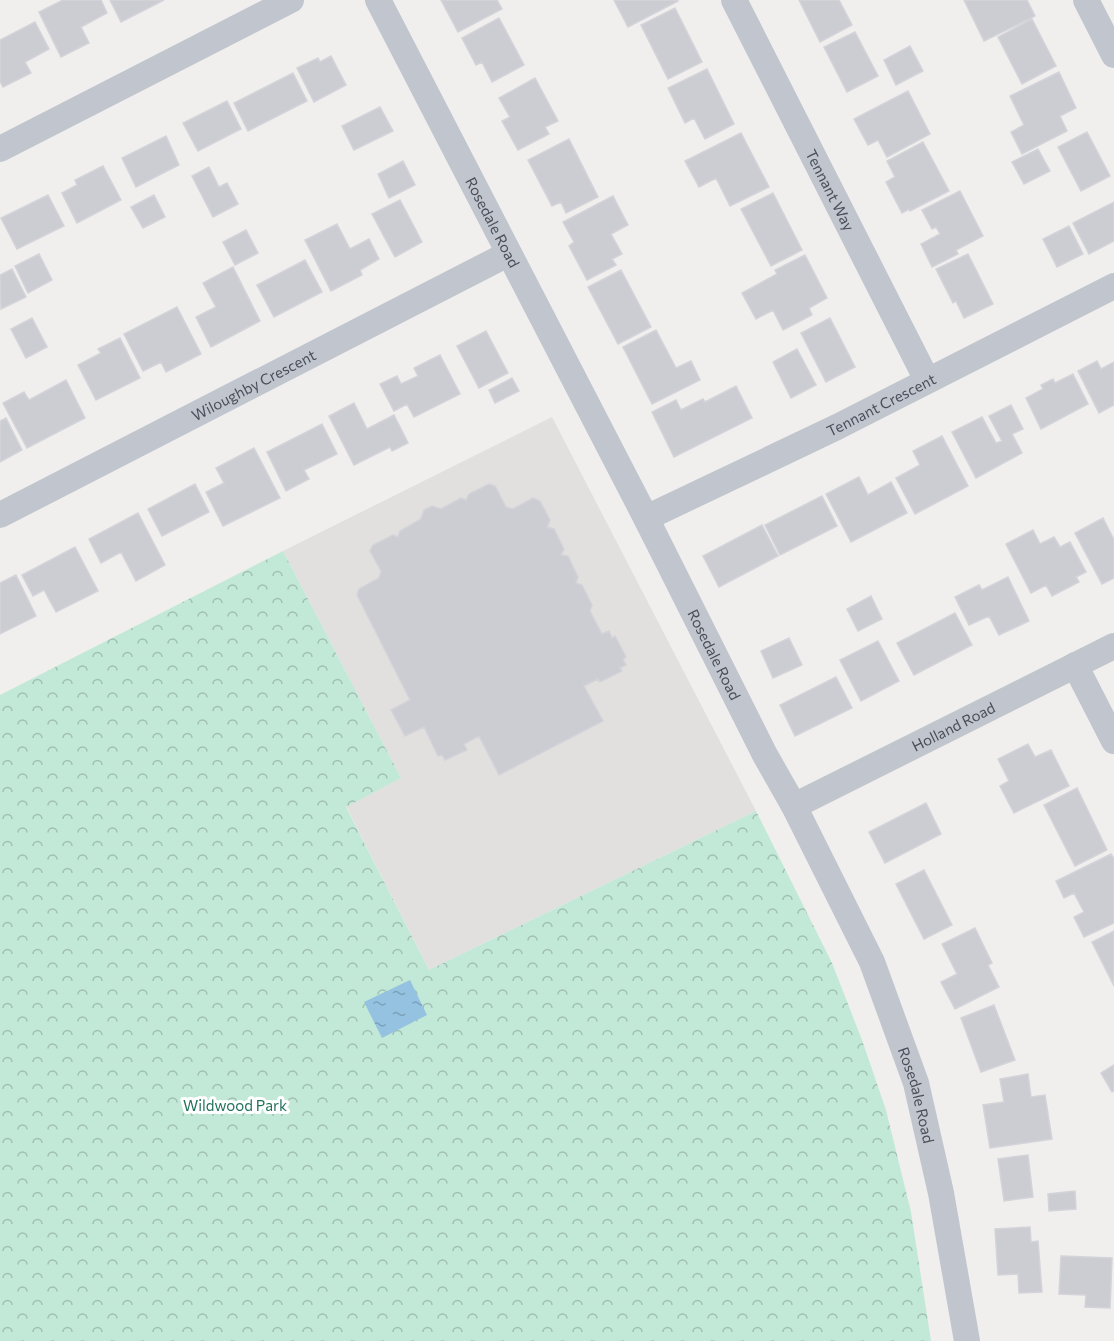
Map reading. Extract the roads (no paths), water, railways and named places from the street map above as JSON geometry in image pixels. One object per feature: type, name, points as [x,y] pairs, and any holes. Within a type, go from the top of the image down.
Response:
[{"type":"street","points":[[0,149],[291,0]]},
{"type":"street","name":"Rosedale Road","points":[[378,0],[794,806],[872,963],[916,1083],[941,1193],[967,1341]]},
{"type":"street","name":"Tennant Way","points":[[734,0],[927,381]]},
{"type":"street","points":[[1086,0],[1114,55]]},
{"type":"street","name":"Wiloughby Crescent","points":[[0,515],[508,254]]},
{"type":"street","name":"Tennant Crescent","points":[[646,518],[837,427],[1114,286]]},
{"type":"street","name":"Holland Road","points":[[794,806],[1114,646]]},
{"type":"street","points":[[1075,665],[1114,741]]},
{"type":"water","points":[[410,980],[427,1015],[382,1038],[364,1002]]},
{"type":"park label","name":"Wildwood Park","points":[[235,1105]]}]
